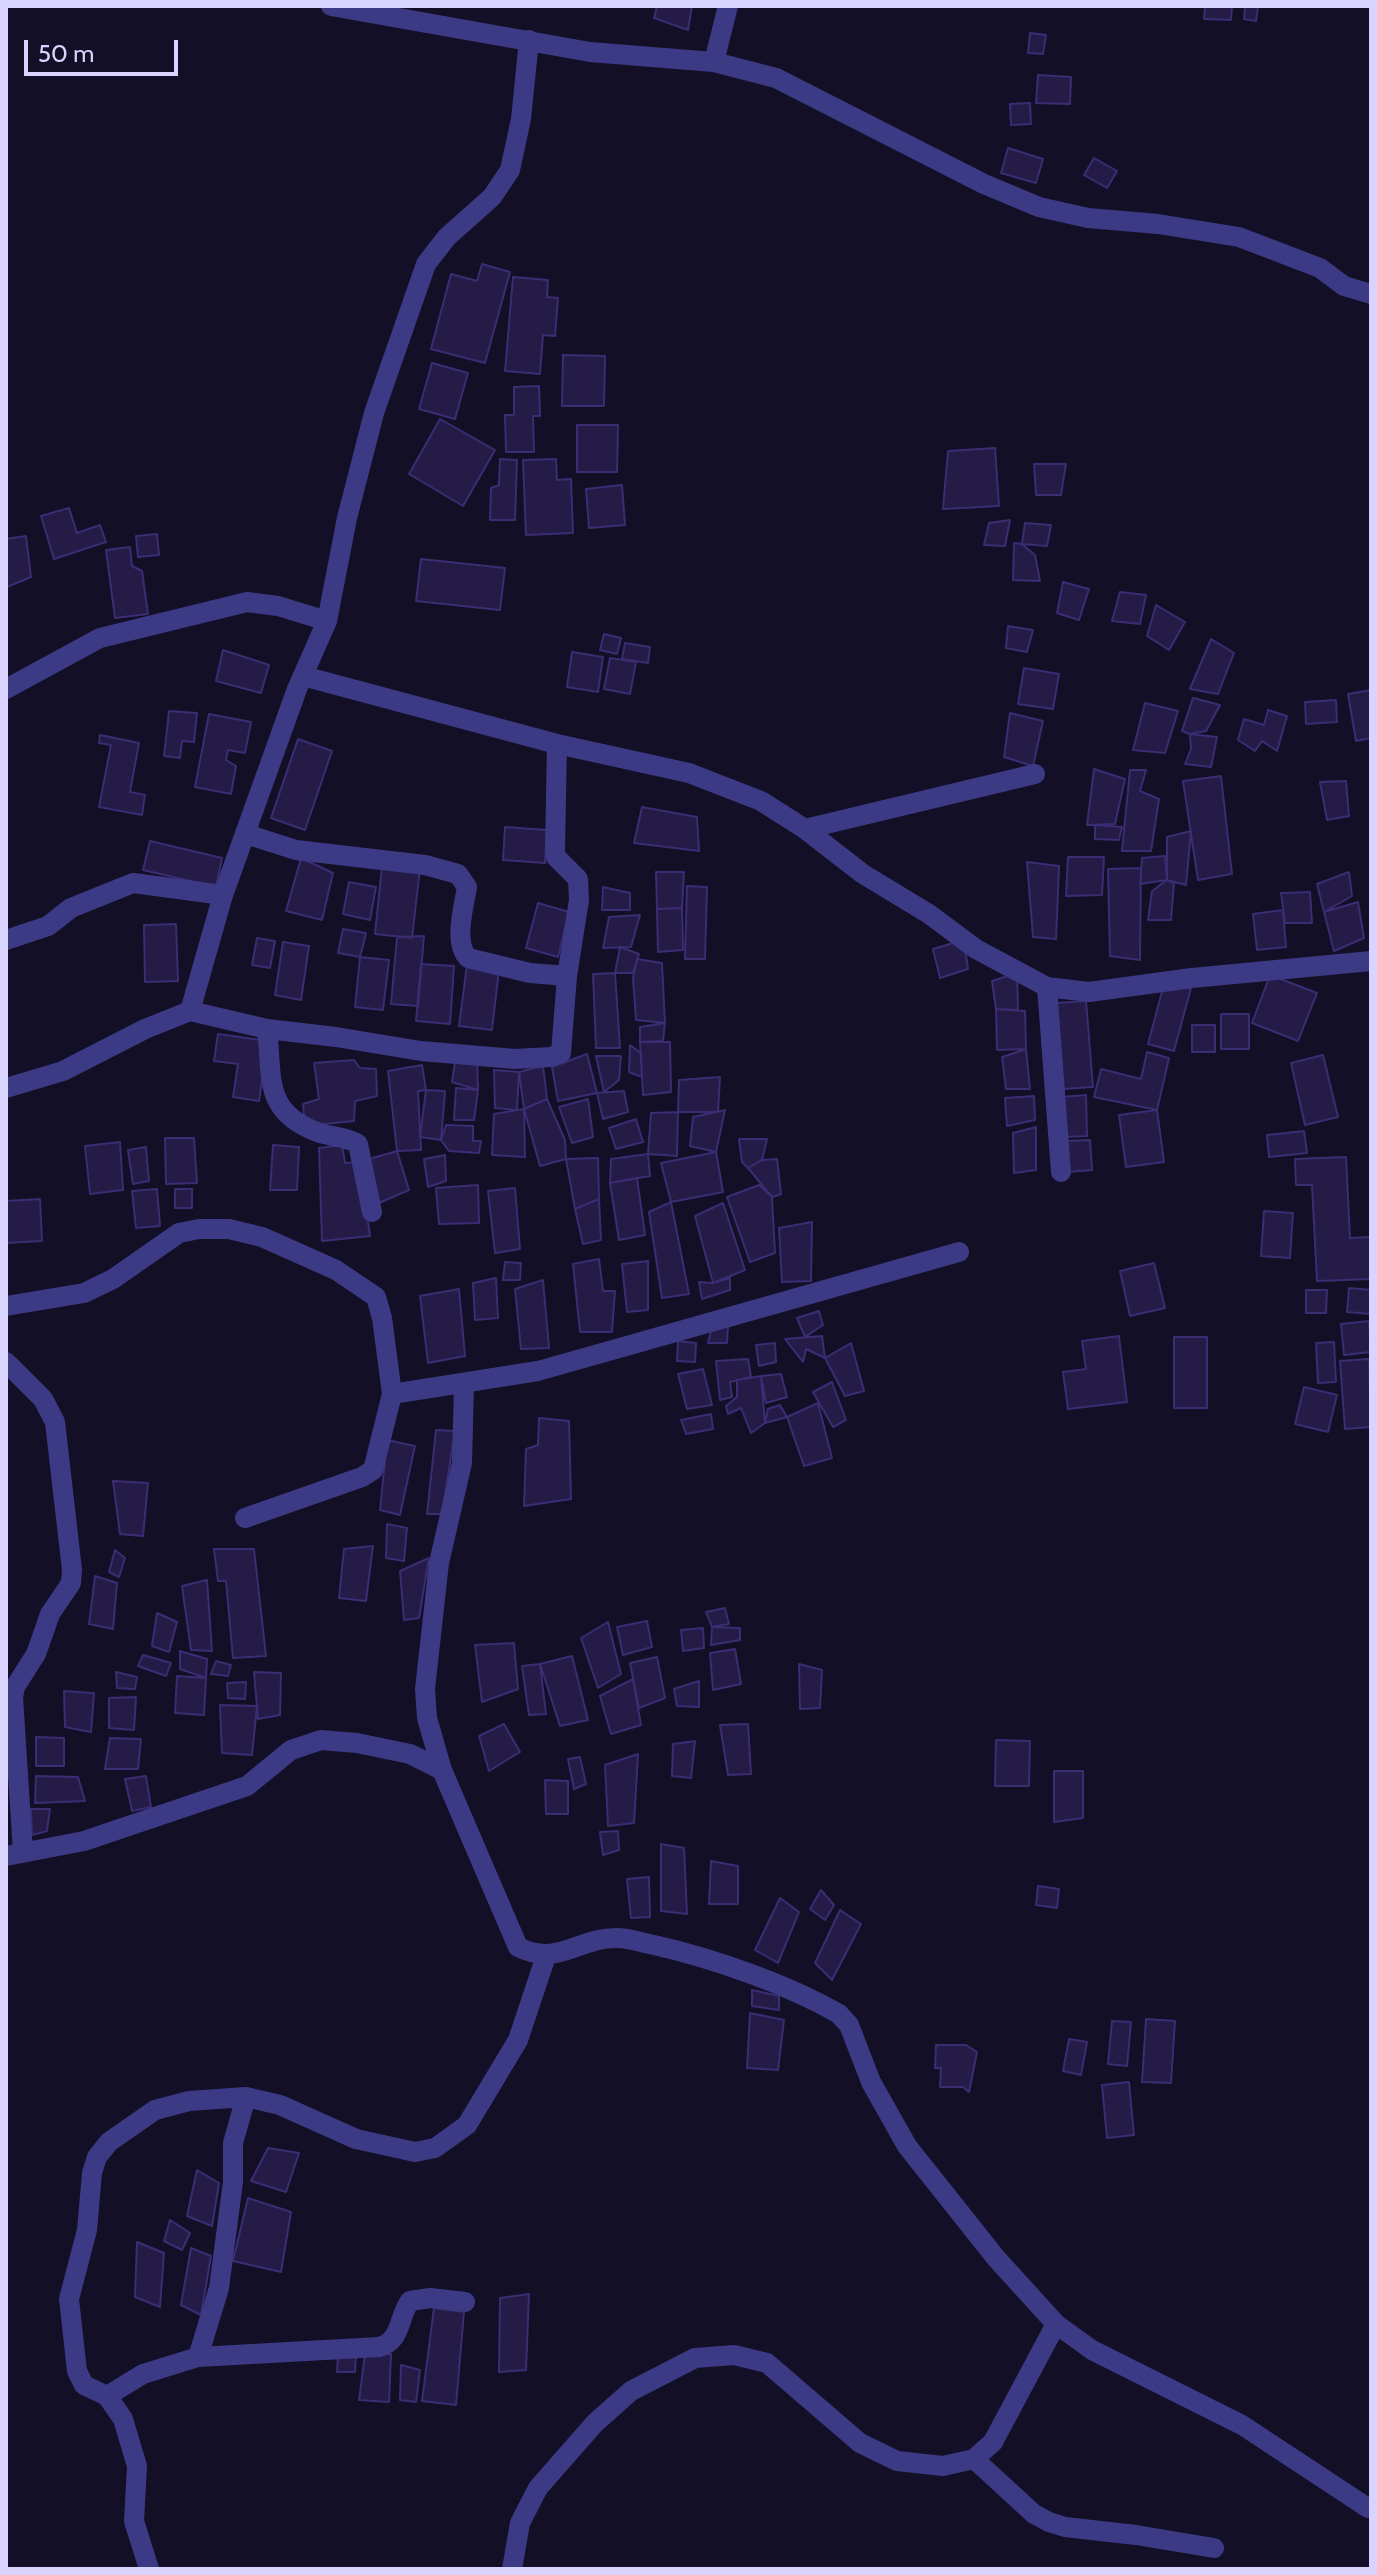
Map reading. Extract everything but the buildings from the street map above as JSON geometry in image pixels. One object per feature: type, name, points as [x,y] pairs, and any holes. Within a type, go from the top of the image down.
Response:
[{"type":"street","points":[[331,6],[590,52],[714,62],[776,78],[984,184],[1039,207],[1088,218],[1158,224],[1239,237],[1320,268],[1344,286],[1371,294]]},
{"type":"street","points":[[714,62],[728,6]]},
{"type":"street","points":[[190,1011],[223,895],[303,676],[327,621],[347,518],[374,413],[426,264],[447,237],[492,197],[510,170],[521,119],[529,40]]},
{"type":"street","points":[[6,689],[100,638],[247,602],[278,606],[327,621]]},
{"type":"street","points":[[303,676],[557,744],[689,773],[761,801],[976,949],[1047,987],[1089,992],[1192,978],[1371,961]]},
{"type":"street","points":[[6,1088],[63,1071],[145,1029],[190,1011],[267,1029],[421,1051],[515,1059],[551,1057],[561,1053],[567,976],[579,900],[578,879],[556,857],[555,850],[557,744]]},
{"type":"street","points":[[805,829],[1035,774]]},
{"type":"street","points":[[246,834],[296,850],[425,865],[458,874],[467,887],[460,942],[468,958],[530,973],[567,976]]},
{"type":"street","points":[[6,940],[48,926],[71,908],[133,883],[223,895]]},
{"type":"street","points":[[1047,987],[1061,1172]]},
{"type":"street","points":[[267,1029],[269,1078],[280,1107],[304,1127],[358,1144],[372,1212]]},
{"type":"street","points":[[6,1306],[84,1293],[113,1279],[179,1233],[199,1229],[229,1229],[262,1237],[336,1270],[372,1292],[379,1304],[392,1394],[373,1470],[362,1477],[245,1518]]},
{"type":"street","points":[[392,1394],[538,1371],[959,1252]]},
{"type":"street","points":[[6,1362],[43,1399],[55,1422],[72,1570],[71,1583],[50,1614],[36,1654],[15,1687],[15,1855],[84,1841],[247,1786],[291,1750],[321,1740],[357,1743],[410,1754],[442,1770]]},
{"type":"street","points":[[464,1384],[462,1463],[439,1563],[425,1689],[427,1718],[442,1770],[518,1947],[546,1956],[565,1952],[590,1940],[620,1938],[675,1950],[738,1971],[839,2014],[849,2025],[871,2082],[907,2146],[996,2258],[1056,2324],[1092,2350],[1242,2425],[1368,2508]]},
{"type":"street","points":[[149,2569],[134,2521],[137,2466],[123,2419],[107,2396],[84,2385],[80,2379],[69,2299],[87,2230],[92,2173],[97,2157],[109,2142],[155,2110],[189,2101],[246,2097],[280,2105],[356,2139],[415,2152],[435,2148],[467,2125],[518,2040],[546,1956]]},
{"type":"street","points":[[198,2357],[219,2288],[233,2182],[233,2143],[246,2097]]},
{"type":"street","points":[[107,2396],[143,2374],[198,2357],[388,2345],[396,2336],[405,2306],[410,2301],[430,2298],[465,2302]]},
{"type":"street","points":[[512,2569],[520,2523],[538,2488],[595,2423],[631,2391],[695,2358],[734,2355],[767,2363],[860,2443],[897,2461],[943,2466],[974,2459],[993,2442],[1056,2324]]},
{"type":"street","points":[[974,2459],[1034,2514],[1049,2522],[1065,2527],[1214,2548]]}]
